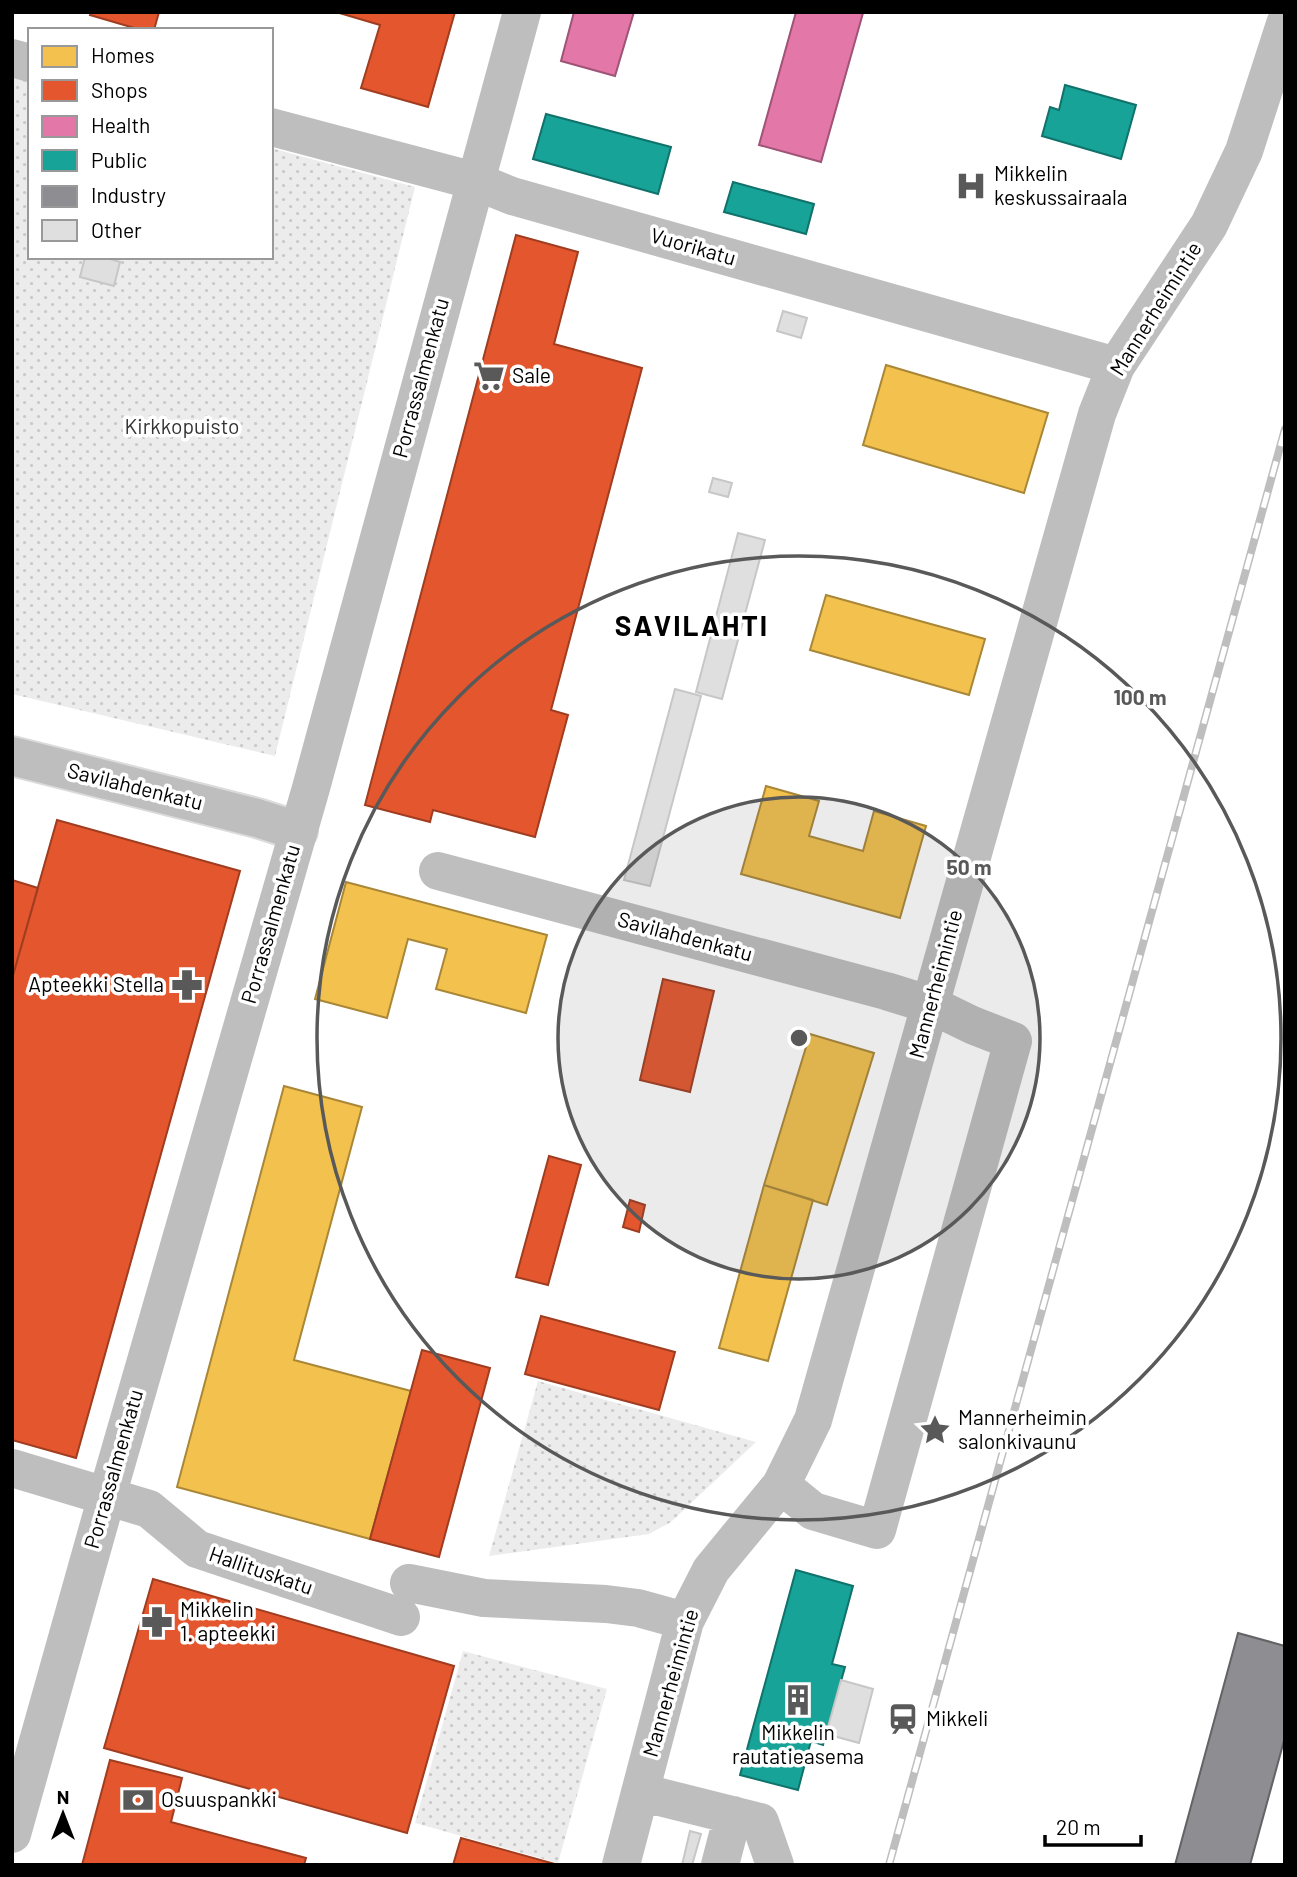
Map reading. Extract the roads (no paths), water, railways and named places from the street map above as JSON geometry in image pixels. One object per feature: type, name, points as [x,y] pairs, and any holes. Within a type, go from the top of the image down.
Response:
[{"type":"street","name":"Porrassalmenkatu","points":[[12,1834],[298,831],[522,12]]},
{"type":"street","name":"Mannerheimintie","points":[[621,1865],[685,1621],[711,1570],[781,1485],[813,1420],[1097,414],[1116,366],[1209,225],[1244,151],[1285,24]]},
{"type":"street","name":"Vuorikatu","points":[[273,128],[475,181],[512,196],[1116,366]]},
{"type":"street","name":"Savilahdenkatu","points":[[12,755],[298,831]]},
{"type":"street","name":"Savilahdenkatu","points":[[438,872],[931,1004],[972,1025],[1013,1041],[877,1530],[813,1511],[781,1485]]},
{"type":"street","name":"Hallituskatu","points":[[12,1468],[149,1508],[197,1549],[405,1600],[484,1598],[606,1604],[638,1608],[685,1621]]},
{"type":"street","points":[[640,1792],[760,1822],[775,1865]]},
{"type":"street","points":[[720,1865],[733,1815]]},
{"type":"railway","points":[[889,1865],[1285,429]]},
{"type":"place","name":"Mikkelin keskussairaala","points":[[971,186]]},
{"type":"place","name":"Sale","points":[[489,376]]},
{"type":"place","name":"Apteekki Stella","points":[[187,985]]},
{"type":"place","name":"Mannerheimin salonkivaunu","points":[[935,1430]]},
{"type":"place","name":"Mikkelin 1. apteekki","points":[[157,1622]]},
{"type":"place","name":"Mikkelin rautatieasema","points":[[798,1700]]},
{"type":"place","name":"Mikkeli","points":[[903,1719]]},
{"type":"place","name":"Osuuspankki","points":[[138,1800]]},
{"type":"district","name":"SAVILAHTI","points":[[692,626]]},
{"type":"park label","name":"Kirkkopuisto","points":[[182,427]]}]
